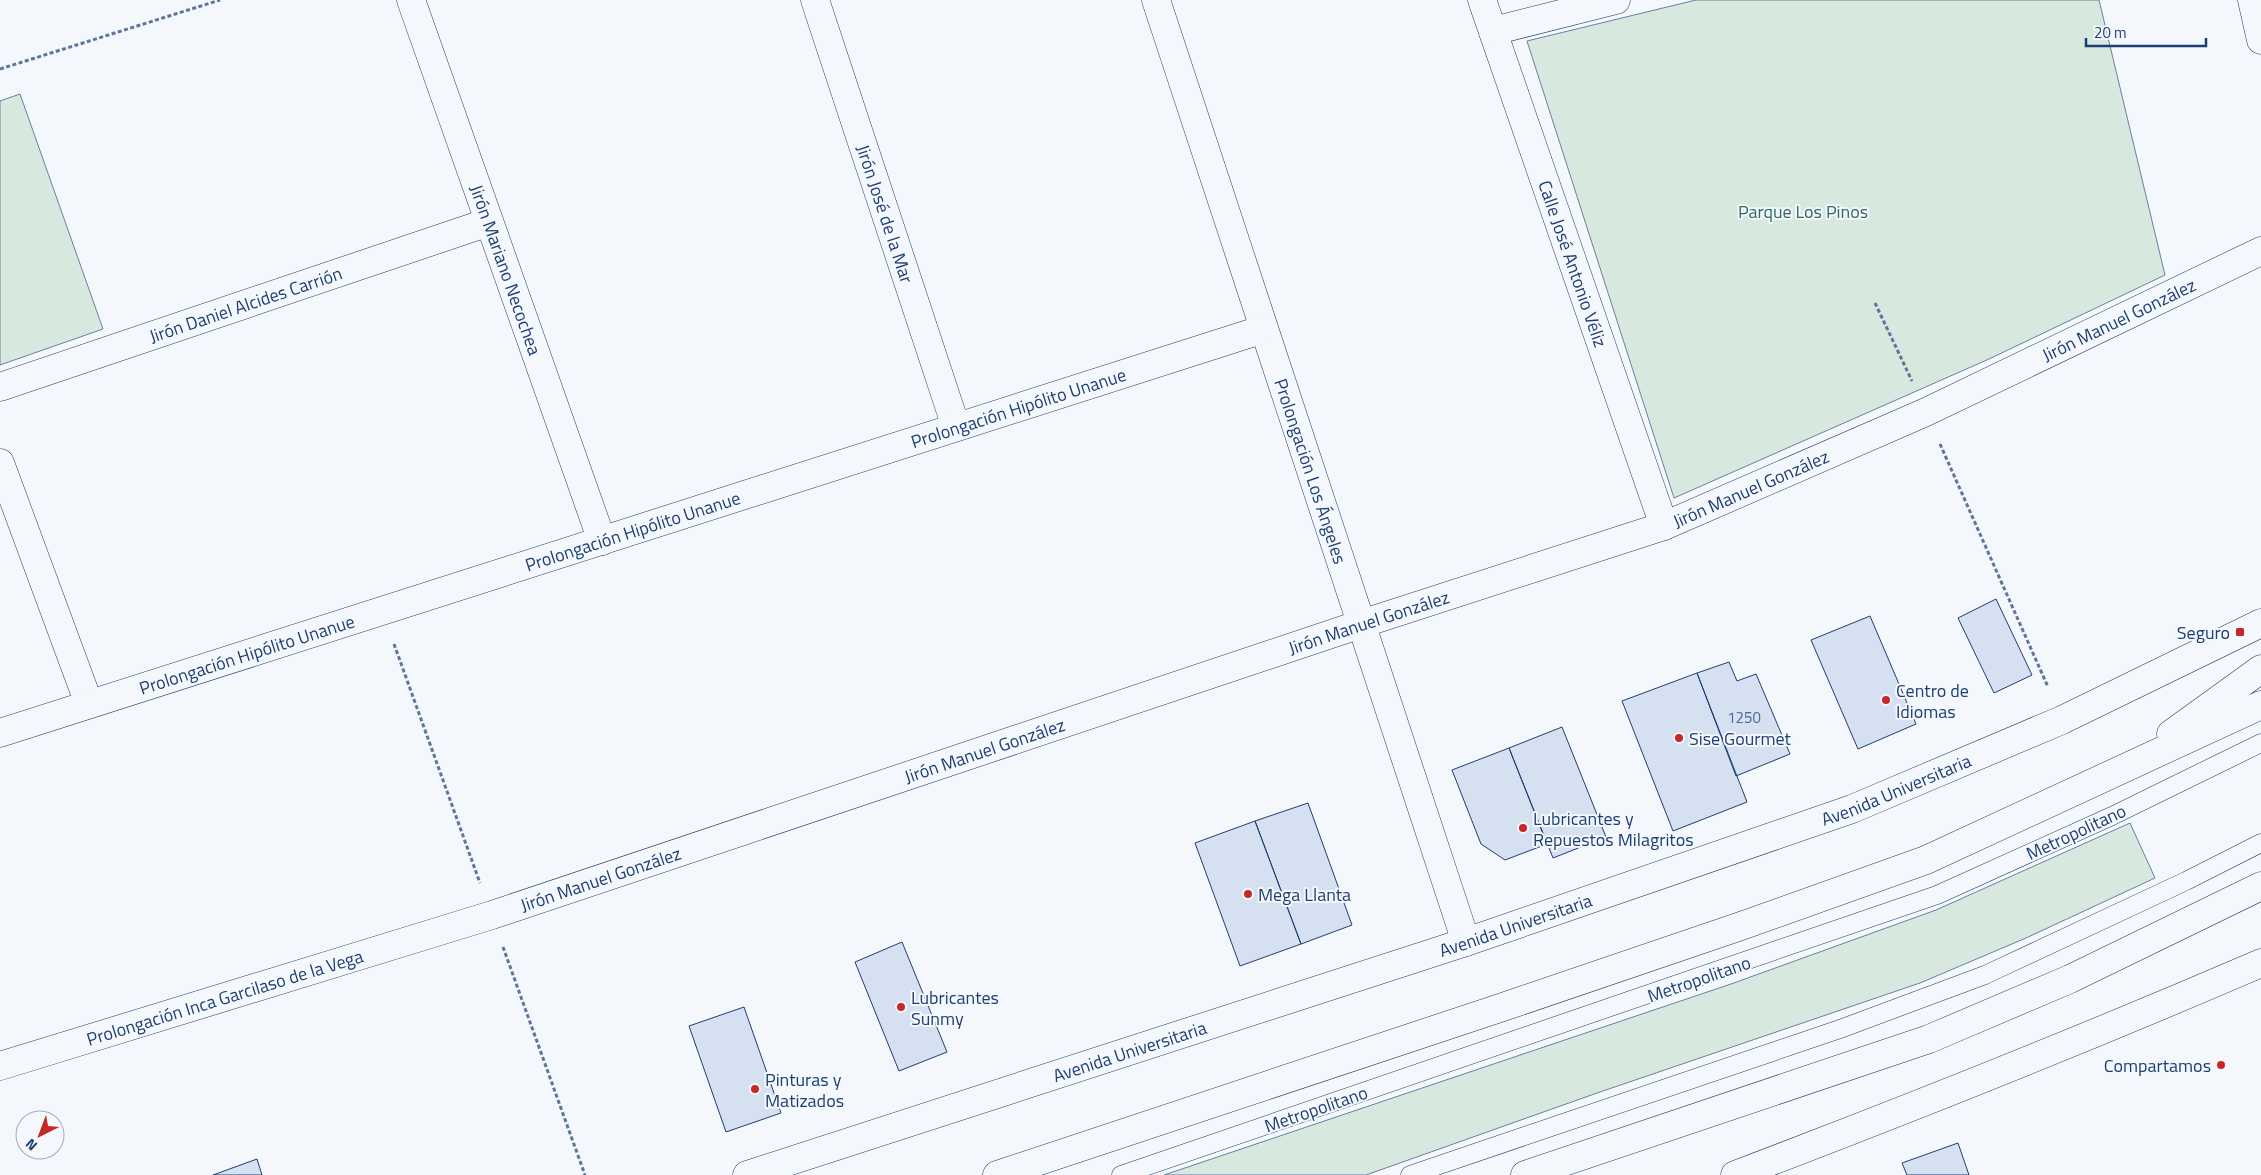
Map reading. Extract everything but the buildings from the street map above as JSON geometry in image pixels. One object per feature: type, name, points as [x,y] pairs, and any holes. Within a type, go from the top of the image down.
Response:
[{"type":"street","name":"Jirón Mariano Necochea","points":[[411,0],[602,541]]},
{"type":"street","name":"Jirón José de la Mar","points":[[815,0],[956,427]]},
{"type":"street","name":"Prolongación Los Ángeles","points":[[1156,0],[1466,942]]},
{"type":"street","name":"Calle José Antonio Véliz","points":[[1482,0],[1664,526]]},
{"type":"street","points":[[1493,31],[1616,0]]},
{"type":"street","points":[[2252,0],[2261,40]]},
{"type":"street","name":"Jirón Daniel Alcides Carrión","points":[[0,387],[489,222]]},
{"type":"street","name":"Jirón Manuel González","points":[[450,928],[1361,624],[1664,526],[1926,412],[2261,251]]},
{"type":"street","name":"Prolongación Hipólito Unanue","points":[[0,733],[1264,329]]},
{"type":"street","points":[[0,463],[89,704]]},
{"type":"street","name":"Avenida Universitaria","points":[[747,1175],[1466,942],[1852,809],[2062,720],[2261,623]]},
{"type":"street","points":[[2133,764],[2222,695],[2261,669]]},
{"type":"street","points":[[997,1175],[1500,1008],[1741,926],[1916,863],[2261,705]]},
{"type":"street","points":[[1525,1175],[1930,1039],[2070,980],[2261,886]]},
{"type":"street","name":"Prolongación Inca Garcilaso de la Vega","points":[[0,1066],[450,928]]},
{"type":"street","points":[[1735,1175],[1901,1113],[2087,1038],[2261,963]]},
{"type":"lane","name":"Metropolitano","points":[[1121,1175],[1937,895],[2112,816],[2261,743]]},
{"type":"lane","points":[[1410,1175],[1840,1029],[1985,975],[2186,881],[2261,843]]},
{"type":"path","points":[[0,68],[220,0]]},
{"type":"path","points":[[1875,303],[1926,412],[2062,720]]},
{"type":"green space","name":"Parque Los Pinos","points":[[1696,0],[2099,0],[2165,275],[1989,359],[1674,498],[1527,41]]},
{"type":"green space","points":[[20,94],[103,329],[0,365],[0,101]]},
{"type":"green space","points":[[2130,823],[2155,878],[2026,938],[1920,983],[1597,1093],[1366,1175],[1164,1175],[1731,984],[1936,910]]},
{"type":"place","name":"Seguro","points":[[2240,632]]},
{"type":"place","name":"Centro de Idiomas","points":[[1886,700]]},
{"type":"place","name":"Sise Gourmet","points":[[1679,738]]},
{"type":"place","name":"Lubricantes y Repuestos Milagritos","points":[[1523,828]]},
{"type":"place","name":"Mega Llanta","points":[[1248,894]]},
{"type":"place","name":"Lubricantes Sunmy","points":[[901,1007]]},
{"type":"place","name":"Compartamos","points":[[2221,1065]]},
{"type":"place","name":"Pinturas y Matizados","points":[[755,1089]]}]
